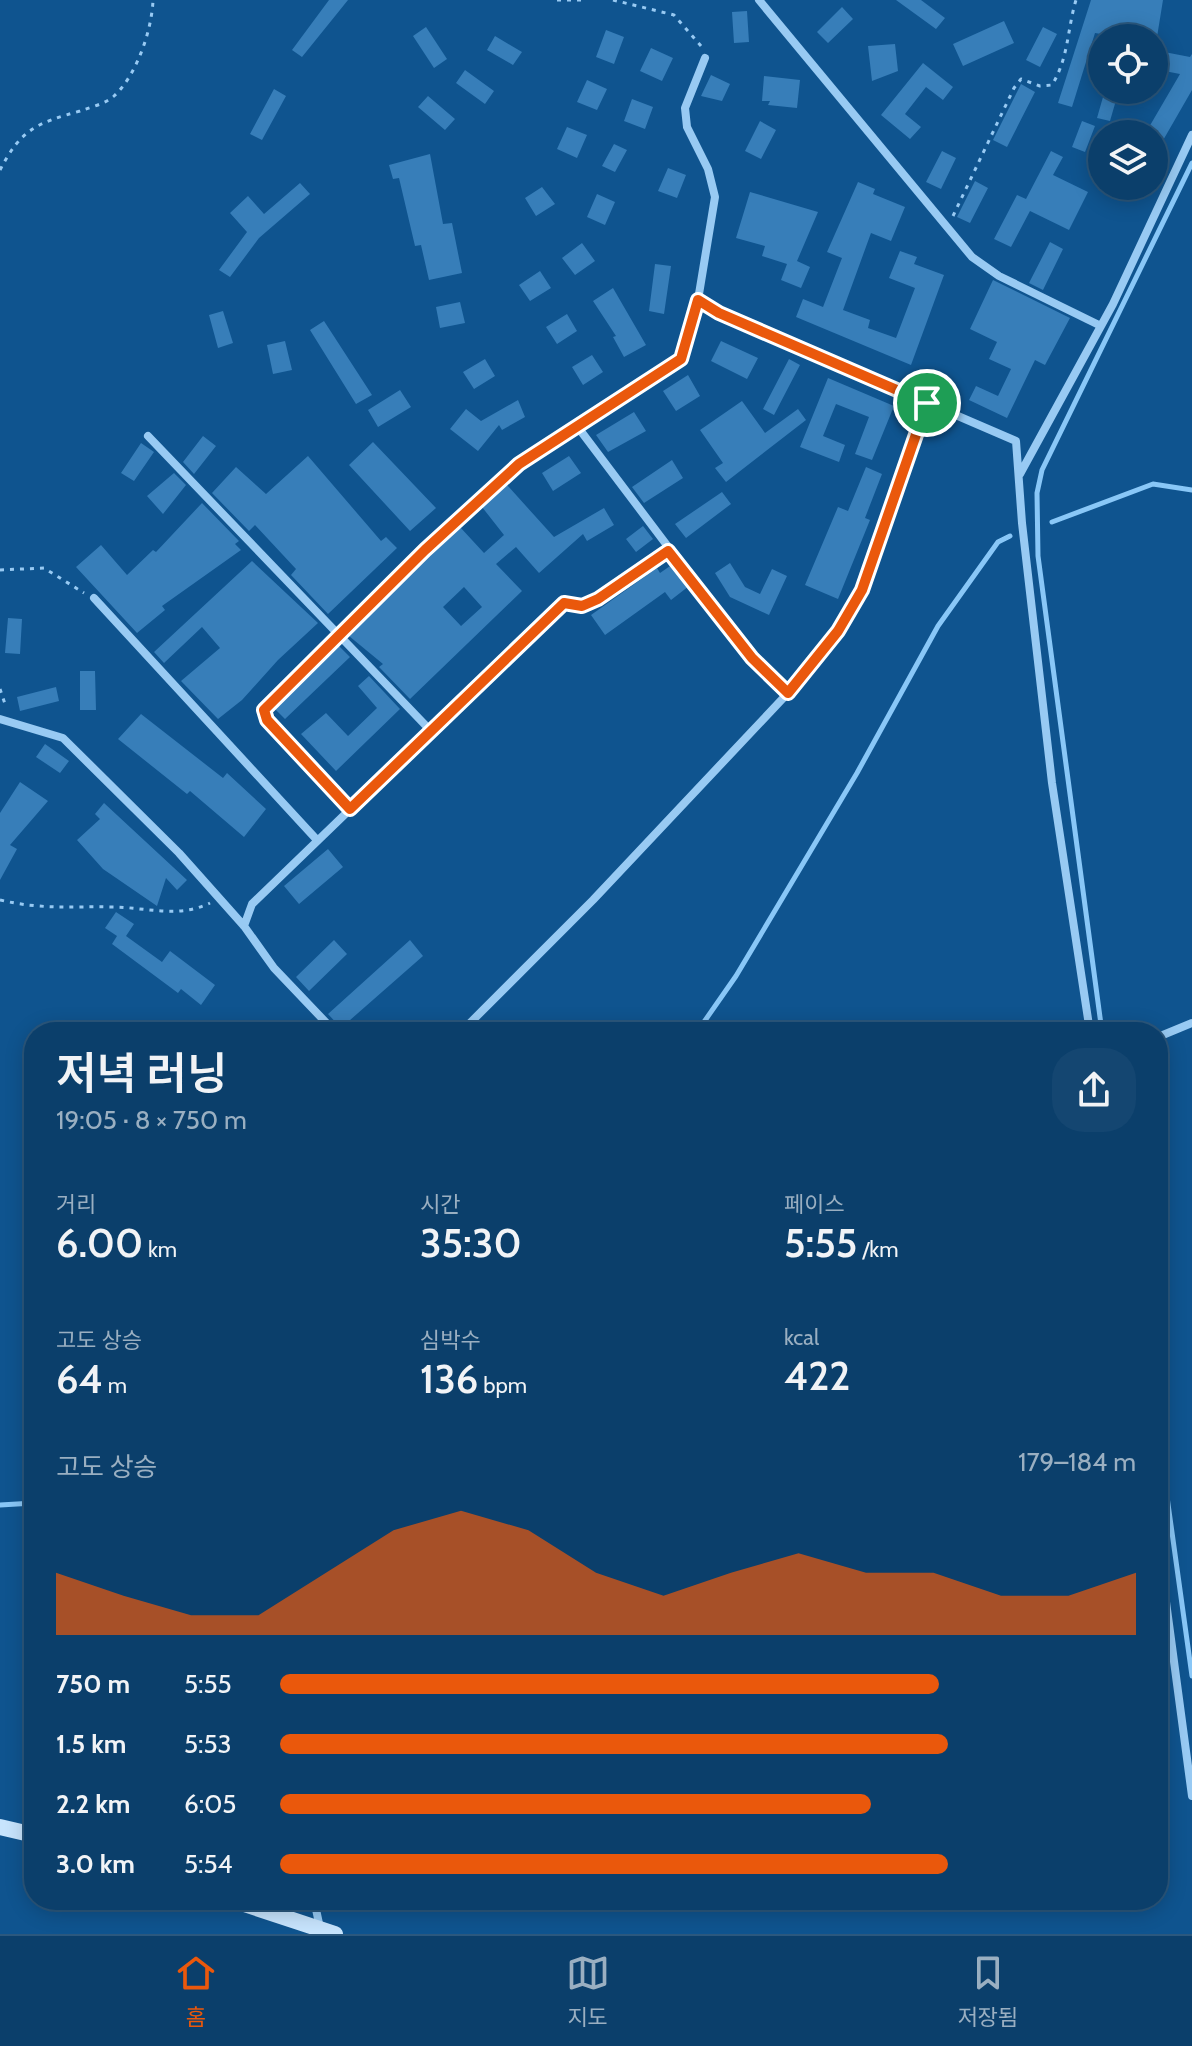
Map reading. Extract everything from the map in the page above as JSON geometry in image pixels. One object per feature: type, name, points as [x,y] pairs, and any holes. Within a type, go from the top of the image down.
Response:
[{"type":"main road","points":[[0,1827],[24,1833]]},
{"type":"main road","points":[[263,1910],[328,1931]]},
{"type":"street","points":[[759,0],[972,257],[999,276],[1101,326]]},
{"type":"street","points":[[350,809],[267,720],[264,710],[477,500],[519,464],[681,359],[698,300],[715,197],[708,169],[687,127],[685,108],[705,58]]},
{"type":"street","points":[[1019,475],[1101,326],[1192,135]]},
{"type":"street","points":[[698,300],[719,313],[1016,441],[1052,783],[1088,1022]]},
{"type":"street","points":[[471,1022],[593,900],[788,693],[838,631],[862,590],[927,403]]},
{"type":"street","points":[[577,426],[668,551],[752,658],[788,693]]},
{"type":"street","points":[[148,436],[430,730]]},
{"type":"street","points":[[244,926],[252,904],[564,603],[582,606],[598,599],[668,551]]},
{"type":"street","points":[[94,598],[317,840]]},
{"type":"street","points":[[0,719],[63,738],[221,898],[274,968],[325,1022]]},
{"type":"street","points":[[1168,1033],[1192,1023]]},
{"type":"street","points":[[1168,1617],[1192,1796]]},
{"type":"street","points":[[319,1910],[328,1931]]},
{"type":"path","points":[[0,170],[19,138],[31,127],[97,106],[114,96],[144,40],[152,18],[153,0]]},
{"type":"path","points":[[557,0],[582,0]]},
{"type":"path","points":[[613,0],[674,15],[697,38],[705,58]]},
{"type":"path","points":[[947,230],[980,153],[1014,88],[1021,79],[1040,86],[1052,85],[1060,72],[1068,50],[1076,0]]},
{"type":"path","points":[[0,570],[44,568],[63,583],[94,598]]},
{"type":"path","points":[[0,900],[62,910],[113,907],[178,913],[221,898]]},
{"type":"building","points":[[329,0],[348,0],[302,57],[292,50]]},
{"type":"building","points":[[896,0],[921,0],[945,18],[936,29]]},
{"type":"building","points":[[1091,0],[1163,0],[1159,24],[1088,24],[1088,56],[1072,107],[1058,103]]},
{"type":"building","points":[[842,7],[853,19],[828,43],[817,32]]},
{"type":"building","points":[[747,11],[749,42],[734,43],[732,12]]},
{"type":"building","points":[[1004,21],[1014,43],[963,66],[953,44]]},
{"type":"building","points":[[426,27],[447,59],[434,68],[413,36]]},
{"type":"building","points":[[1043,27],[1057,34],[1040,67],[1026,60]]},
{"type":"building","points":[[606,30],[624,37],[614,64],[596,57]]},
{"type":"building","points":[[495,36],[522,52],[513,65],[487,50]]},
{"type":"building","points":[[895,44],[898,71],[872,81],[868,46]]},
{"type":"building","points":[[651,48],[673,58],[662,81],[640,71]]},
{"type":"building","points":[[1168,53],[1190,57],[1192,54],[1192,90],[1168,132],[1168,120],[1153,120],[1162,104],[1168,104],[1168,95],[1180,74],[1168,72]]},
{"type":"building","points":[[923,63],[953,87],[943,100],[926,87],[905,114],[921,127],[910,139],[881,115]]},
{"type":"building","points":[[465,70],[494,91],[485,104],[456,83]]},
{"type":"building","points":[[711,75],[730,84],[722,101],[701,96]]},
{"type":"building","points":[[764,76],[800,80],[797,108],[768,105],[770,101],[762,101]]},
{"type":"building","points":[[587,80],[607,89],[597,110],[577,102]]},
{"type":"building","points":[[1021,84],[1035,92],[1007,147],[993,140]]},
{"type":"building","points":[[274,89],[286,96],[262,140],[250,134]]},
{"type":"building","points":[[428,96],[455,119],[445,130],[418,107]]},
{"type":"building","points":[[632,99],[653,107],[645,129],[624,121]]},
{"type":"building","points":[[1101,104],[1115,104],[1110,120],[1097,118]]},
{"type":"building","points":[[760,121],[776,130],[761,159],[745,151]]},
{"type":"building","points":[[1082,121],[1088,123],[1085,152],[1072,147]]},
{"type":"building","points":[[567,127],[587,135],[577,158],[557,149]]},
{"type":"building","points":[[614,144],[627,150],[615,172],[602,166]]},
{"type":"building","points":[[942,151],[956,158],[941,189],[926,182]]},
{"type":"building","points":[[1051,151],[1063,157],[1053,175],[1088,192],[1069,230],[1030,211],[1011,247],[994,239],[1017,195],[1026,199]]},
{"type":"building","points":[[430,154],[443,224],[452,223],[462,273],[429,280],[421,245],[415,246],[399,178],[393,179],[389,165]]},
{"type":"building","points":[[668,168],[686,175],[677,198],[658,191]]},
{"type":"building","points":[[975,181],[988,188],[970,223],[957,217]]},
{"type":"building","points":[[858,182],[875,189],[873,194],[905,207],[891,241],[871,233],[843,310],[870,320],[868,328],[896,338],[915,288],[889,278],[900,251],[917,257],[914,264],[944,275],[911,365],[796,317],[803,299],[823,307],[842,258],[827,252]]},
{"type":"building","points":[[300,183],[310,194],[259,238],[230,277],[219,270],[247,232],[230,213],[248,196],[264,214]]},
{"type":"building","points":[[542,187],[555,204],[536,216],[525,198]]},
{"type":"building","points":[[750,192],[818,212],[797,261],[810,267],[801,288],[781,280],[787,264],[762,256],[765,246],[736,238]]},
{"type":"building","points":[[597,194],[615,202],[605,225],[587,217]]},
{"type":"building","points":[[1050,242],[1063,249],[1043,290],[1029,283]]},
{"type":"building","points":[[582,243],[595,261],[575,275],[562,258]]},
{"type":"building","points":[[655,264],[671,266],[664,314],[649,311]]},
{"type":"building","points":[[540,271],[551,288],[530,301],[519,285]]},
{"type":"building","points":[[993,280],[1070,318],[1045,365],[1035,360],[1007,418],[969,400],[976,386],[998,396],[1011,369],[989,359],[997,342],[970,329]]},
{"type":"building","points":[[613,288],[646,345],[624,357],[613,337],[616,336],[593,301]]},
{"type":"building","points":[[460,302],[465,323],[440,328],[436,307]]},
{"type":"building","points":[[223,311],[233,343],[218,348],[209,315]]},
{"type":"building","points":[[567,314],[577,331],[557,344],[546,327]]},
{"type":"building","points":[[324,321],[372,395],[356,404],[310,330]]},
{"type":"building","points":[[285,341],[292,370],[273,374],[267,345]]},
{"type":"building","points":[[721,341],[758,358],[747,379],[711,361]]},
{"type":"building","points":[[592,355],[603,372],[583,385],[572,367]]},
{"type":"building","points":[[485,359],[495,376],[474,389],[463,372]]},
{"type":"building","points":[[789,359],[800,365],[774,415],[763,409]]},
{"type":"building","points":[[688,375],[700,396],[676,411],[663,391]]},
{"type":"building","points":[[828,378],[894,406],[872,460],[855,454],[869,417],[836,404],[823,436],[845,445],[839,462],[800,447]]},
{"type":"building","points":[[400,390],[411,407],[378,427],[368,410]]},
{"type":"building","points":[[518,400],[525,417],[502,430],[499,425],[478,451],[450,429],[466,409],[481,421]]},
{"type":"building","points":[[742,401],[765,433],[798,409],[806,420],[726,482],[715,468],[723,463],[700,430]]},
{"type":"building","points":[[634,412],[646,431],[608,452],[596,435]]},
{"type":"building","points":[[203,436],[216,446],[194,474],[183,462]]},
{"type":"building","points":[[373,442],[436,508],[410,531],[349,465]]},
{"type":"building","points":[[141,443],[154,452],[134,481],[121,473]]},
{"type":"building","points":[[308,456],[381,541],[386,537],[397,548],[328,614],[291,575],[296,569],[255,525],[249,531],[212,493],[236,467],[266,494]]},
{"type":"building","points":[[569,456],[581,473],[553,491],[542,473]]},
{"type":"building","points":[[672,460],[683,478],[644,503],[632,487]]},
{"type":"building","points":[[866,467],[882,474],[865,518],[870,520],[838,599],[805,585],[838,507],[848,511]]},
{"type":"building","points":[[174,473],[186,485],[163,514],[147,496]]},
{"type":"building","points":[[507,485],[554,537],[604,508],[614,525],[587,541],[583,534],[539,573],[516,547],[496,564],[522,591],[410,699],[379,667],[383,664],[349,636],[460,527],[484,553],[504,535],[482,507]],"holes":[[[464,587],[482,607],[461,626],[443,607]]]},
{"type":"building","points":[[722,492],[731,504],[686,538],[675,524]]},
{"type":"building","points":[[202,503],[239,541],[235,544],[241,550],[162,606],[165,610],[137,633],[76,567],[101,545],[127,575],[153,550],[156,552]]},
{"type":"building","points":[[643,526],[653,539],[636,552],[626,539]]},
{"type":"building","points":[[252,561],[318,623],[278,660],[242,700],[218,719],[181,681],[220,648],[202,627],[164,663],[154,652]]},
{"type":"building","points":[[730,563],[745,587],[760,594],[772,569],[787,576],[769,615],[730,597],[715,573]]},
{"type":"building","points":[[673,564],[689,586],[671,600],[665,592],[605,635],[591,615],[657,568],[660,573]]},
{"type":"building","points":[[8,618],[22,619],[20,654],[5,653]]},
{"type":"building","points":[[339,646],[350,657],[285,719],[275,709]]},
{"type":"building","points":[[80,671],[95,671],[96,710],[80,710]]},
{"type":"building","points":[[369,676],[400,709],[336,771],[301,734],[326,713],[348,736],[377,708],[358,686]]},
{"type":"building","points":[[56,687],[59,701],[20,711],[17,697]]},
{"type":"building","points":[[141,714],[223,778],[227,773],[266,809],[244,837],[190,791],[187,794],[118,739]]},
{"type":"building","points":[[45,744],[69,761],[60,773],[36,757]]},
{"type":"building","points":[[20,782],[48,801],[10,845],[17,849],[0,880],[0,813]]},
{"type":"building","points":[[104,803],[187,880],[177,890],[166,878],[157,906],[103,869],[77,840],[100,819],[95,814]]},
{"type":"building","points":[[328,849],[343,867],[299,904],[284,886]]},
{"type":"building","points":[[116,912],[134,924],[126,936],[162,962],[170,951],[215,985],[201,1005],[181,989],[178,993],[112,944],[117,936],[105,928]]},
{"type":"building","points":[[334,940],[347,954],[309,991],[296,977]]},
{"type":"building","points":[[410,940],[423,956],[348,1022],[335,1022],[328,1014]]},
{"type":"waterway","points":[[1101,1022],[1038,556],[1037,493],[1042,470],[1192,163]]},
{"type":"waterway","points":[[1052,522],[1153,484],[1192,490]]},
{"type":"waterway","points":[[704,1022],[736,976],[857,773],[938,626],[998,542],[1010,536]]},
{"type":"waterway","points":[[0,1505],[24,1504]]},
{"type":"waterway","points":[[1168,1504],[1192,1676]]},
{"type":"route","points":[[698,300],[719,313],[927,403],[862,590],[838,631],[788,693],[752,658],[668,551],[598,599],[582,606],[564,603],[350,809],[267,720],[264,710],[477,500],[519,464],[681,359],[698,300]]}]
